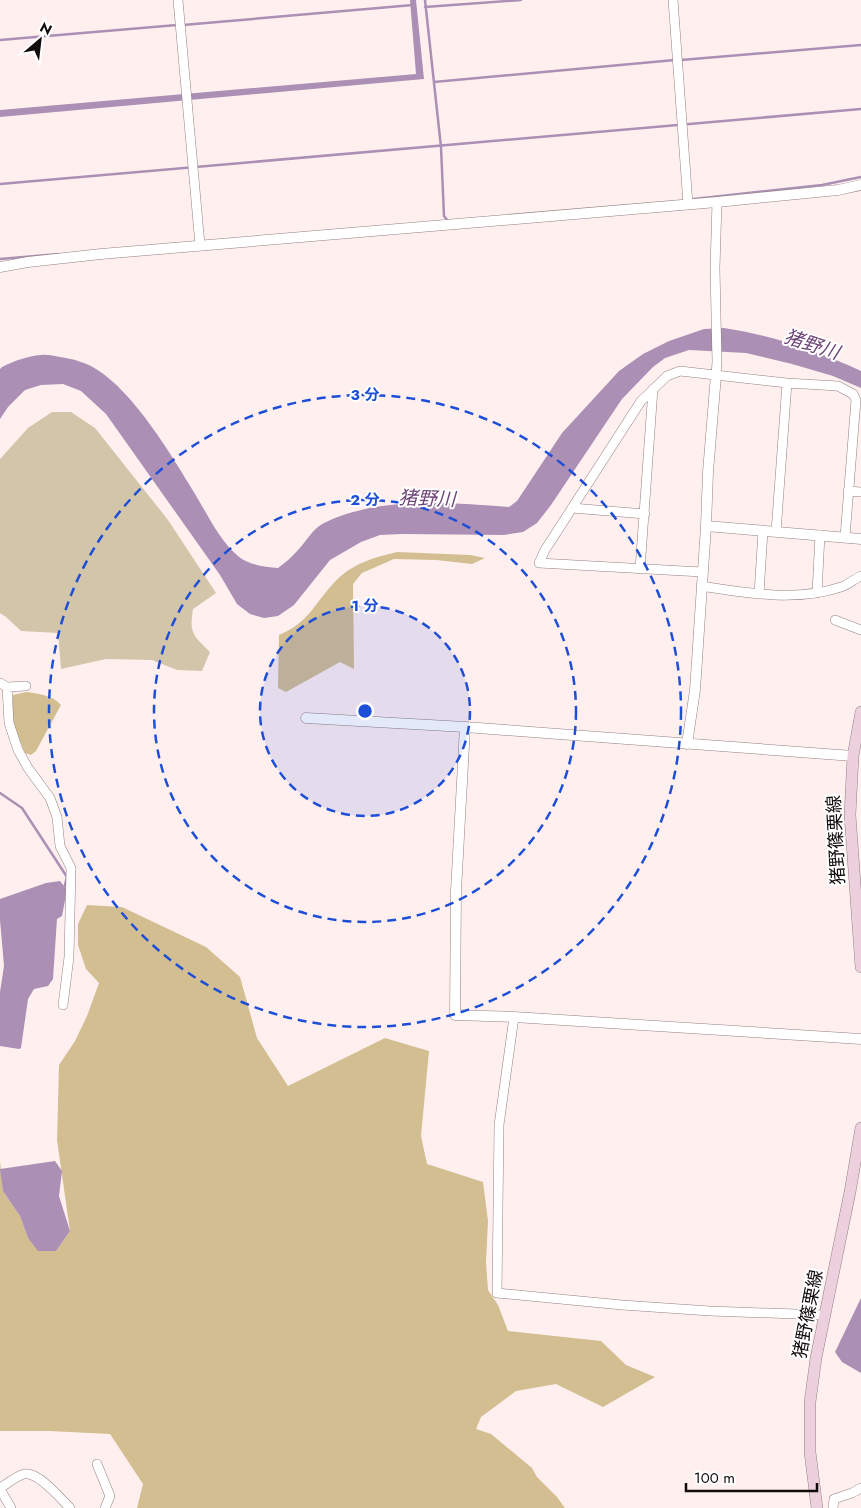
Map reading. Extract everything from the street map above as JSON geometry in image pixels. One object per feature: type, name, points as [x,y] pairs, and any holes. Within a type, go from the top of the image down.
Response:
[{"type":"main road","name":"猪野篠栗線","points":[[861,712],[853,756],[850,815],[861,967]]},
{"type":"main road","name":"猪野篠栗線","points":[[817,1508],[810,1452],[810,1402],[824,1315],[850,1192],[861,1128]]},
{"type":"street","points":[[178,0],[200,245]]},
{"type":"street","points":[[673,0],[688,204]]},
{"type":"street","points":[[0,267],[101,254],[716,202],[838,190],[861,185]]},
{"type":"street","points":[[687,744],[695,690],[708,472],[717,362],[716,202]]},
{"type":"street","points":[[702,572],[539,563],[545,550],[641,401],[667,376],[680,371],[787,383],[838,386],[853,394],[856,400],[844,537]]},
{"type":"street","points":[[776,532],[787,383]]},
{"type":"street","points":[[640,569],[653,388]]},
{"type":"street","points":[[848,491],[861,492]]},
{"type":"street","points":[[572,508],[644,514]]},
{"type":"street","points":[[706,526],[861,539]]},
{"type":"street","points":[[759,594],[763,531]]},
{"type":"street","points":[[817,593],[820,535]]},
{"type":"street","points":[[701,586],[759,594],[811,594],[842,587],[861,576]]},
{"type":"street","points":[[835,620],[861,630]]},
{"type":"street","points":[[26,686],[3,685],[9,723],[18,750],[50,798],[57,817],[60,846],[71,868],[69,957],[63,1004]]},
{"type":"street","points":[[306,718],[465,727],[853,756]]},
{"type":"street","points":[[465,727],[456,891],[455,1015],[514,1017],[861,1040]]},
{"type":"street","points":[[514,1017],[499,1125],[497,1293],[710,1311],[824,1315]]},
{"type":"street","points":[[97,1464],[110,1496],[105,1508]]},
{"type":"street","points":[[11,1508],[0,1489],[22,1474],[28,1474],[48,1484],[70,1508]]},
{"type":"street","points":[[833,1508],[834,1499],[861,1488]]},
{"type":"shaded area","points":[[410,0],[416,0],[424,79],[0,117],[0,110],[416,74]]},
{"type":"shaded area","points":[[724,328],[777,339],[811,350],[861,371],[861,388],[833,376],[746,353],[689,350],[665,358],[653,367],[622,399],[537,523],[523,532],[504,535],[380,535],[361,542],[330,560],[294,605],[278,616],[264,618],[250,614],[237,604],[220,575],[106,414],[81,391],[63,384],[41,385],[25,390],[8,407],[0,419],[0,369],[2,367],[26,358],[51,355],[74,360],[96,369],[110,379],[124,393],[151,426],[214,527],[231,550],[247,562],[278,568],[320,526],[345,514],[391,505],[415,503],[509,507],[517,501],[562,433],[619,371],[643,354],[669,341],[704,329]]},
{"type":"shaded area","points":[[52,412],[71,412],[95,428],[168,520],[216,593],[193,609],[192,629],[196,638],[210,652],[202,671],[177,670],[152,660],[106,659],[61,669],[58,633],[21,631],[0,613],[0,459],[28,428]]},
{"type":"shaded area","points":[[397,552],[470,555],[485,558],[472,564],[436,560],[394,559],[362,573],[353,584],[354,669],[340,662],[286,692],[278,688],[279,635],[304,619],[332,585],[346,572],[362,563]]},
{"type":"shaded area","points":[[26,692],[50,697],[61,705],[36,751],[31,755],[25,753],[12,721],[13,695]]},
{"type":"shaded area","points":[[60,881],[67,890],[62,916],[57,919],[53,979],[48,986],[34,989],[28,999],[21,1048],[0,1046],[0,992],[4,966],[0,899],[46,883]]},
{"type":"shaded area","points":[[87,905],[122,907],[206,947],[240,977],[257,1038],[288,1086],[385,1038],[429,1051],[421,1136],[427,1164],[483,1182],[488,1221],[486,1262],[488,1290],[498,1305],[508,1331],[601,1341],[626,1365],[655,1377],[603,1407],[556,1384],[516,1391],[481,1417],[476,1429],[491,1434],[532,1468],[537,1477],[565,1508],[137,1508],[143,1484],[110,1434],[0,1431],[0,1161],[3,1191],[20,1216],[28,1238],[56,1251],[70,1231],[57,1140],[59,1065],[75,1041],[87,1016],[99,983],[86,969],[78,945],[78,924]]},
{"type":"shaded area","points":[[55,1161],[62,1171],[59,1196],[70,1231],[56,1251],[38,1251],[28,1238],[20,1216],[3,1191],[0,1169]]},
{"type":"shaded area","points":[[861,1298],[861,1373],[842,1362],[835,1352]]},
{"type":"waterway","points":[[425,0],[441,147],[444,216],[448,221]]},
{"type":"waterway","points":[[425,7],[521,0]]},
{"type":"waterway","points":[[183,25],[413,5]]},
{"type":"waterway","points":[[0,40],[177,25]]},
{"type":"waterway","points":[[681,60],[861,45]]},
{"type":"waterway","points":[[434,82],[675,60]]},
{"type":"waterway","points":[[0,184],[861,109]]},
{"type":"waterway","points":[[694,199],[822,185],[861,177]]},
{"type":"waterway","points":[[0,259],[59,254]]},
{"type":"waterway","points":[[0,793],[22,808],[67,877],[64,889]]},
{"type":"water label","name":"猪野川","points":[[812,344]]},
{"type":"water label","name":"猪野川","points":[[427,498]]}]
